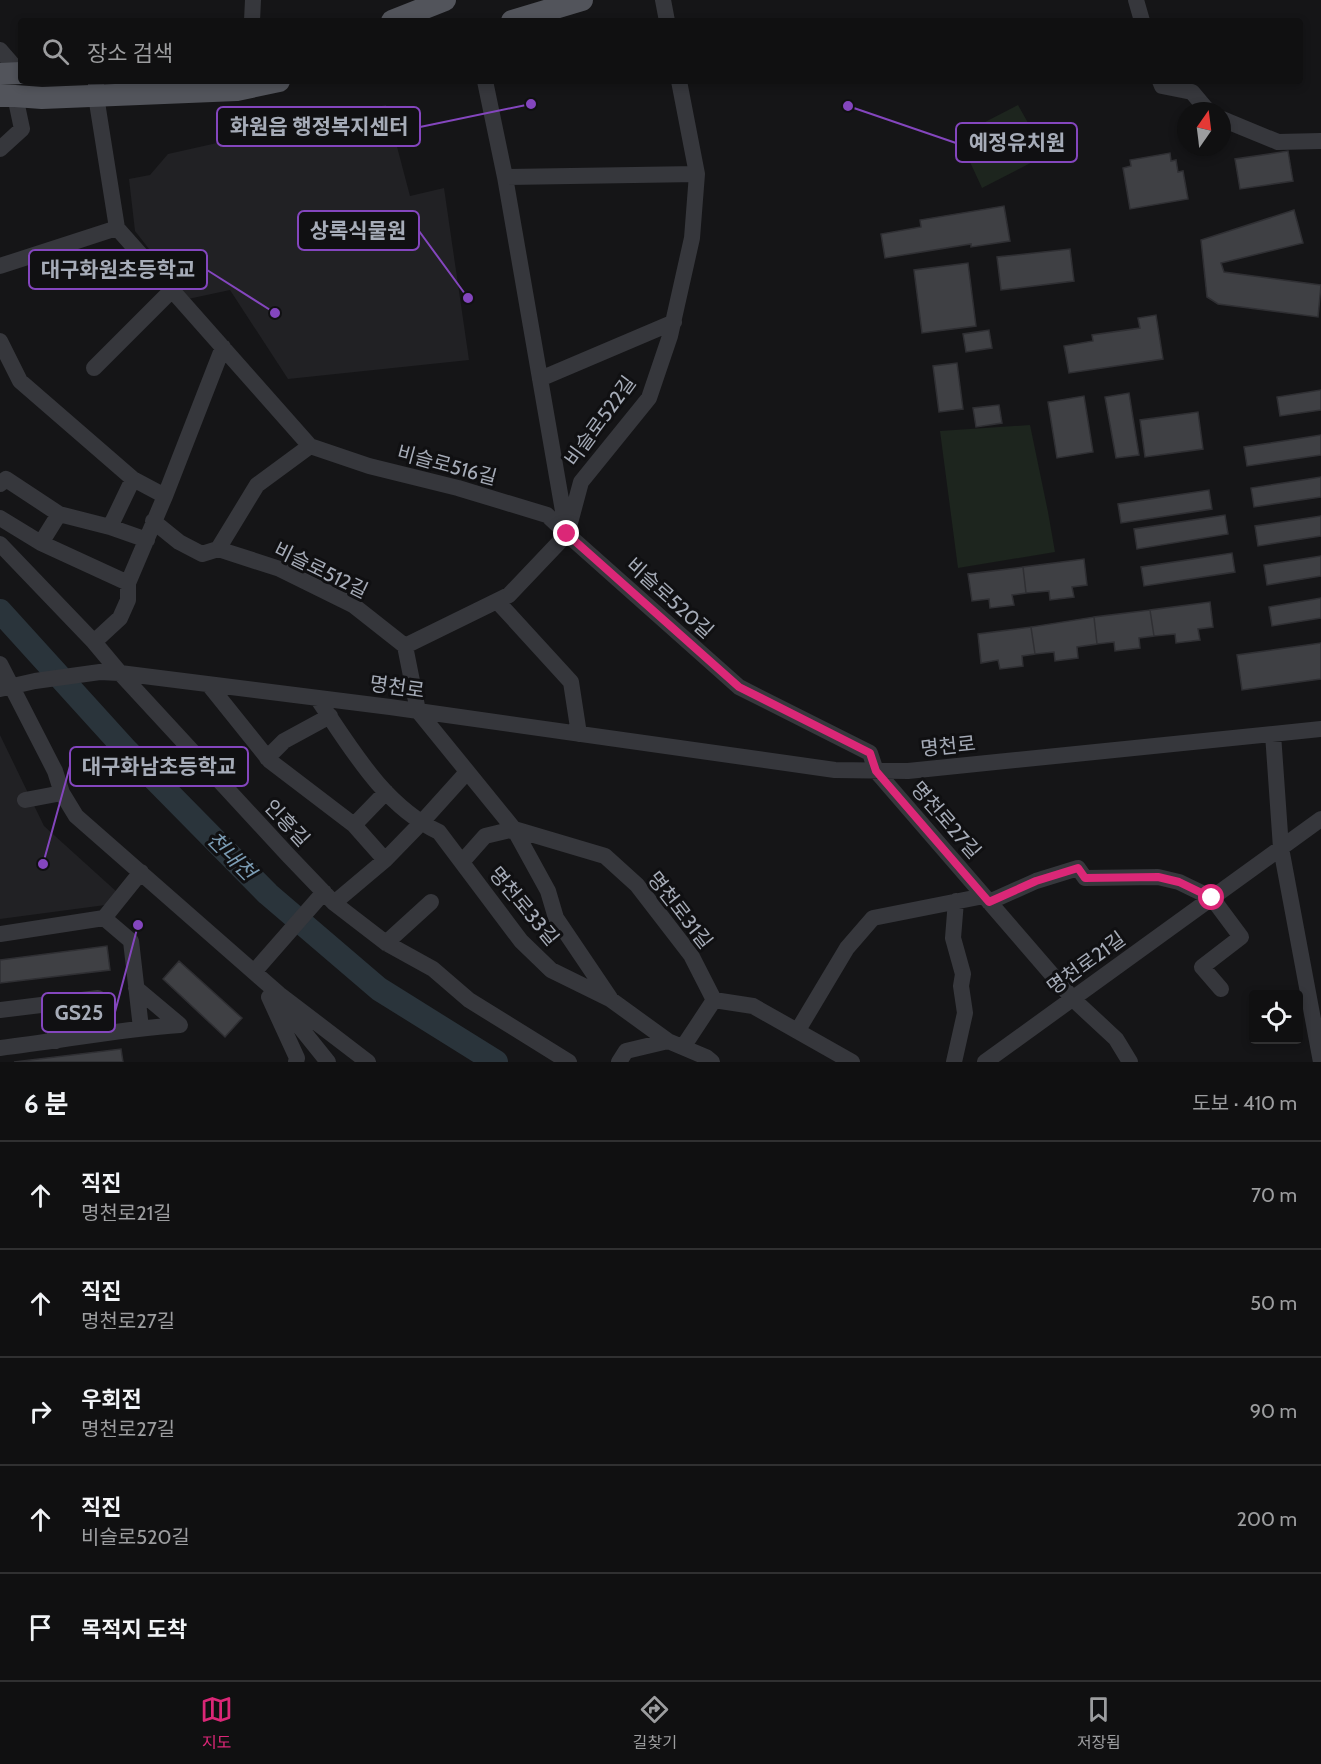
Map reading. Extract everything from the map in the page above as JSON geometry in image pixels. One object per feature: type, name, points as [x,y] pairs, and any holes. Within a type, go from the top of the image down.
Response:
[{"type":"main road","points":[[400,18],[446,0]]},
{"type":"main road","points":[[522,18],[582,0]]},
{"type":"main road","points":[[7,96],[42,98],[96,88],[237,90],[265,84]]},
{"type":"street","points":[[252,18],[253,0]]},
{"type":"street","points":[[663,0],[666,18]]},
{"type":"street","points":[[1136,0],[1141,18]]},
{"type":"street","points":[[0,50],[14,73]]},
{"type":"street","points":[[486,84],[505,177],[567,534]]},
{"type":"street","name":"비슬로522길","points":[[405,646],[508,595],[567,534],[581,482],[649,398],[674,322],[692,238],[697,174],[680,84]]},
{"type":"street","points":[[1161,84],[1192,92],[1200,102]]},
{"type":"street","points":[[0,266],[117,228],[96,88]]},
{"type":"street","points":[[0,149],[22,129],[7,96]]},
{"type":"street","points":[[1231,123],[1278,142],[1321,141]]},
{"type":"street","points":[[505,177],[697,174]]},
{"type":"street","name":"비슬로516길","points":[[117,228],[310,446],[369,466],[458,488],[547,515],[567,534]]},
{"type":"street","points":[[94,368],[172,290]]},
{"type":"street","points":[[540,379],[674,322]]},
{"type":"street","points":[[0,341],[20,381],[133,479],[165,496]]},
{"type":"street","points":[[94,642],[120,618],[128,600],[128,583],[165,496],[223,347]]},
{"type":"street","points":[[218,549],[257,486],[310,446]]},
{"type":"street","points":[[0,484],[6,479],[59,514],[110,527],[147,540]]},
{"type":"street","points":[[110,527],[133,479]]},
{"type":"street","points":[[41,543],[59,514]]},
{"type":"street","points":[[0,519],[41,543],[128,583]]},
{"type":"street","name":"비슬로512길","points":[[153,521],[179,542],[202,554],[218,549],[280,569],[353,605],[405,646]]},
{"type":"street","name":"비슬로520길","points":[[567,534],[739,687],[870,753],[876,771]]},
{"type":"street","name":"인흥길","points":[[0,544],[94,642],[120,673],[329,898],[387,943],[433,969],[470,1000],[569,1062]]},
{"type":"street","points":[[497,601],[571,682],[579,734]]},
{"type":"street","points":[[405,646],[418,711],[514,829],[485,836],[462,862]]},
{"type":"street","points":[[0,664],[6,688],[55,771],[62,793],[75,816],[279,994],[368,1062]]},
{"type":"street","name":"명천로","points":[[6,688],[35,681],[100,672],[120,673],[418,711],[835,770],[908,771],[1321,729]]},
{"type":"street","points":[[209,685],[267,758],[354,825],[385,860]]},
{"type":"street","name":"명천로33길","points":[[317,698],[376,783],[421,823],[439,832],[521,941],[551,970],[610,999],[675,1044],[706,1057],[712,1062]]},
{"type":"street","points":[[267,758],[285,741],[330,716]]},
{"type":"street","points":[[1273,734],[1281,848],[1321,1062]]},
{"type":"street","name":"명천로27길","points":[[876,771],[1073,999],[1116,1039],[1130,1062]]},
{"type":"street","points":[[257,975],[329,898],[385,860],[467,772]]},
{"type":"street","points":[[354,825],[386,792]]},
{"type":"street","points":[[25,800],[62,793]]},
{"type":"street","name":"명천로21길","points":[[985,1062],[1321,819]]},
{"type":"street","name":"명천로33길","points":[[514,829],[548,891],[556,918],[610,999]]},
{"type":"street","name":"명천로31길","points":[[514,829],[605,856],[637,885],[691,955],[714,1000]]},
{"type":"street","points":[[798,1030],[852,942],[873,918],[957,901],[987,899],[1078,868],[1085,878],[1158,877],[1179,882],[1212,898],[1241,937],[1202,967],[1221,988]]},
{"type":"street","points":[[0,934],[104,918],[141,872]]},
{"type":"street","points":[[954,1062],[965,1013],[961,986],[963,974],[953,938],[957,901]]},
{"type":"street","points":[[387,943],[431,902]]},
{"type":"street","points":[[104,918],[131,941],[141,1028]]},
{"type":"street","points":[[257,975],[297,1058],[296,1062]]},
{"type":"street","points":[[257,975],[328,1062]]},
{"type":"street","points":[[0,1048],[141,1028],[180,1025],[136,988]]},
{"type":"street","points":[[0,1010],[98,998]]},
{"type":"street","points":[[619,1062],[626,1051],[675,1044],[714,1000],[753,1006],[852,1062]]},
{"type":"street","points":[[51,1004],[56,1041]]},
{"type":"shaded area","points":[[386,105],[410,196],[444,188],[469,360],[288,379],[230,290],[188,299],[135,231],[129,179],[150,175],[168,154]]},
{"type":"shaded area","points":[[1018,105],[1046,155],[982,188],[958,136]]},
{"type":"shaded area","points":[[1030,425],[1055,552],[958,568],[940,431]]},
{"type":"shaded area","points":[[0,735],[44,826],[128,902],[0,919]]},
{"type":"building","points":[[1288,151],[1293,181],[1240,189],[1235,159]]},
{"type":"building","points":[[1170,153],[1171,161],[1176,160],[1178,172],[1183,171],[1188,199],[1130,209],[1123,168],[1131,166],[1130,160]]},
{"type":"building","points":[[1004,206],[1010,241],[971,247],[971,244],[885,258],[881,234],[921,227],[920,220]]},
{"type":"building","points":[[1294,210],[1303,243],[1221,263],[1224,272],[1321,285],[1318,317],[1218,304],[1207,297],[1201,240]]},
{"type":"building","points":[[1070,249],[1074,281],[1001,290],[997,257]]},
{"type":"building","points":[[968,263],[976,326],[922,333],[914,270]]},
{"type":"building","points":[[1156,315],[1163,359],[1069,373],[1064,346],[1093,341],[1092,335],[1140,328],[1138,318]]},
{"type":"building","points":[[989,330],[992,348],[966,352],[963,334]]},
{"type":"building","points":[[957,363],[963,409],[939,412],[933,366]]},
{"type":"building","points":[[1321,390],[1321,410],[1280,416],[1277,397]]},
{"type":"building","points":[[1129,393],[1139,455],[1116,458],[1105,397]]},
{"type":"building","points":[[1084,396],[1093,452],[1057,458],[1048,402]]},
{"type":"building","points":[[999,405],[1002,423],[976,427],[973,408]]},
{"type":"building","points":[[1198,412],[1203,449],[1145,457],[1140,420]]},
{"type":"building","points":[[1321,435],[1321,455],[1247,466],[1244,447]]},
{"type":"building","points":[[1321,477],[1321,497],[1254,507],[1251,488]]},
{"type":"building","points":[[1209,490],[1212,509],[1121,523],[1118,504]]},
{"type":"building","points":[[1225,515],[1228,534],[1137,549],[1134,529]]},
{"type":"building","points":[[1321,516],[1321,536],[1258,546],[1255,526]]},
{"type":"building","points":[[1232,553],[1235,572],[1144,586],[1141,567]]},
{"type":"building","points":[[1321,556],[1321,576],[1267,585],[1264,565]]},
{"type":"building","points":[[1084,559],[1087,585],[1072,587],[1074,597],[1050,600],[1049,591],[1026,593],[1023,567]]},
{"type":"building","points":[[1023,567],[1026,593],[1012,595],[1014,605],[990,608],[989,599],[972,601],[968,574]]},
{"type":"building","points":[[1321,598],[1321,618],[1272,626],[1269,607]]},
{"type":"building","points":[[1210,602],[1213,627],[1198,629],[1200,640],[1176,643],[1175,634],[1154,636],[1150,610]]},
{"type":"building","points":[[1150,610],[1154,636],[1139,638],[1140,648],[1115,651],[1114,642],[1097,644],[1094,617]]},
{"type":"building","points":[[1094,617],[1097,644],[1077,647],[1078,658],[1055,661],[1054,652],[1035,654],[1031,627]]},
{"type":"building","points":[[1031,627],[1035,654],[1022,656],[1023,666],[1000,669],[998,660],[981,663],[978,634]]},
{"type":"building","points":[[1321,643],[1321,679],[1242,690],[1237,655]]},
{"type":"building","points":[[107,946],[110,970],[0,983],[0,960]]},
{"type":"building","points":[[179,961],[242,1018],[225,1037],[163,979]]},
{"type":"building","points":[[121,1049],[123,1062],[14,1062]]},
{"type":"waterway","name":"천내천","points":[[0,611],[127,751],[268,894],[379,989],[496,1062]]},
{"type":"place","name":"화원읍 행정복지센터","points":[[531,104]]},
{"type":"place","name":"예정유치원","points":[[848,106]]},
{"type":"place","name":"상록식물원","points":[[468,298]]},
{"type":"place","name":"대구화원초등학교","points":[[275,313]]},
{"type":"place","name":"대구화남초등학교","points":[[43,864]]},
{"type":"place","name":"GS25","points":[[138,925]]},
{"type":"route","points":[[567,534],[739,687],[870,753],[876,771],[989,902],[1036,881],[1078,868],[1085,878],[1158,877],[1179,882],[1212,898]]}]
